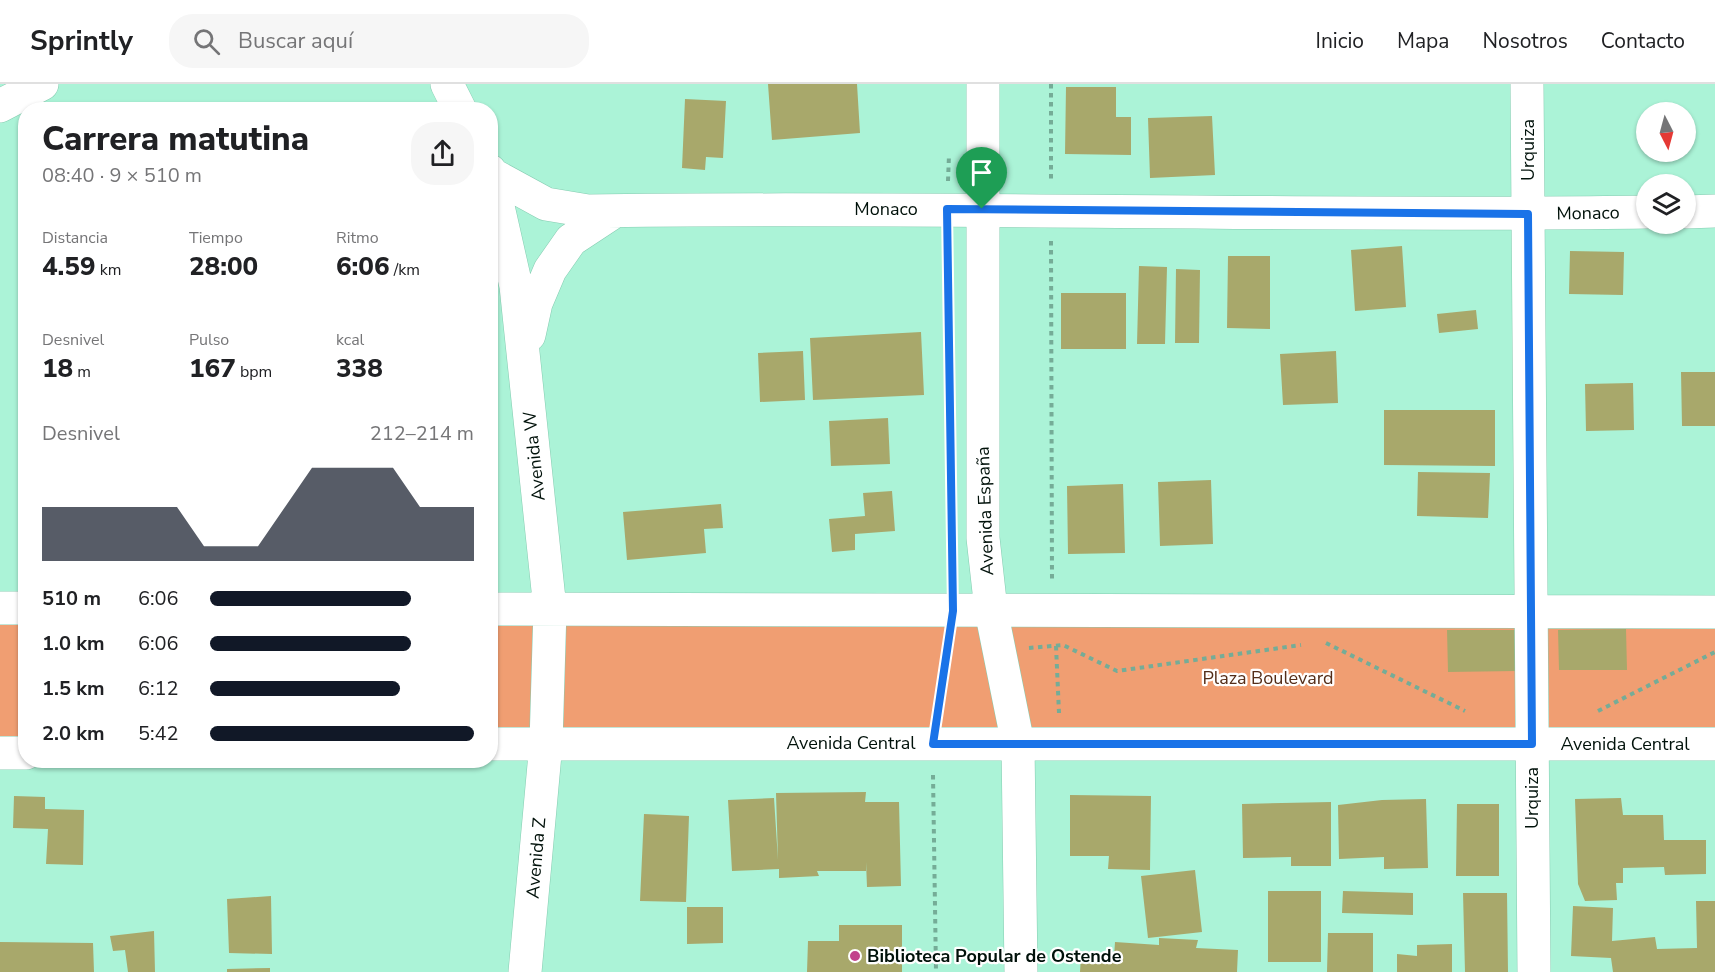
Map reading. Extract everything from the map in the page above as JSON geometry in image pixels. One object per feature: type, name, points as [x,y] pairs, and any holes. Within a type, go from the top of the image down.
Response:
[{"type":"street","points":[[0,106],[42,84]]},
{"type":"street","points":[[447,84],[456,102]]},
{"type":"street","name":"Avenida España","points":[[983,84],[982,537],[991,610],[1018,744],[1021,972]]},
{"type":"street","name":"Urquiza","points":[[1527,84],[1534,972]]},
{"type":"street","name":"Monaco","points":[[498,177],[546,204],[588,211],[982,209],[1528,214],[1636,212]]},
{"type":"street","name":"Avenida W","points":[[498,205],[516,286],[550,609],[546,743]]},
{"type":"street","points":[[524,360],[536,303],[550,270],[571,240],[615,211]]},
{"type":"street","points":[[1696,212],[1715,211]]},
{"type":"street","points":[[0,608],[18,608]]},
{"type":"street","points":[[498,609],[1715,612]]},
{"type":"street","name":"Avenida Z","points":[[525,972],[546,743]]},
{"type":"street","name":"Avenida Central","points":[[498,744],[1715,744]]},
{"type":"street","points":[[0,753],[18,753]]},
{"type":"path","points":[[1051,84],[1051,556],[1061,744]]},
{"type":"path","points":[[949,152],[947,209],[949,317]]},
{"type":"path","points":[[936,972],[933,744],[953,611]]},
{"type":"path","points":[[1323,642],[1469,714]]},
{"type":"path","points":[[1028,648],[1063,645],[1117,671],[1311,643]]},
{"type":"path","points":[[1593,714],[1715,652]]},
{"type":"green space","points":[[0,608],[18,608],[18,753],[0,753]]},
{"type":"green space","name":"Plaza Boulevard","points":[[498,609],[1535,617],[1715,616],[1715,744],[498,744]]},
{"type":"building","points":[[768,84],[857,84],[860,133],[772,140]]},
{"type":"building","points":[[1066,87],[1116,87],[1116,117],[1131,117],[1131,155],[1065,154]]},
{"type":"building","points":[[685,99],[726,101],[723,158],[706,157],[705,170],[682,168]]},
{"type":"building","points":[[1212,116],[1215,175],[1150,178],[1148,118]]},
{"type":"building","points":[[1402,246],[1406,307],[1355,311],[1351,250]]},
{"type":"building","points":[[1570,251],[1624,252],[1623,295],[1569,294]]},
{"type":"building","points":[[1228,256],[1270,256],[1270,329],[1227,328]]},
{"type":"building","points":[[1139,266],[1167,267],[1165,344],[1137,344]]},
{"type":"building","points":[[1176,269],[1200,270],[1199,343],[1175,343]]},
{"type":"building","points":[[1061,293],[1126,293],[1126,349],[1061,349]]},
{"type":"building","points":[[1476,310],[1478,329],[1439,333],[1437,314]]},
{"type":"building","points":[[921,332],[924,395],[813,400],[810,338]]},
{"type":"building","points":[[803,351],[805,400],[760,402],[758,353]]},
{"type":"building","points":[[1336,351],[1338,403],[1283,405],[1280,354]]},
{"type":"building","points":[[1681,372],[1715,372],[1715,426],[1682,426]]},
{"type":"building","points":[[1633,383],[1634,430],[1586,431],[1585,384]]},
{"type":"building","points":[[1384,410],[1495,410],[1495,466],[1384,465]]},
{"type":"building","points":[[888,418],[890,464],[831,466],[829,421]]},
{"type":"building","points":[[1418,472],[1490,473],[1488,518],[1417,516]]},
{"type":"building","points":[[1211,480],[1213,544],[1160,546],[1158,482]]},
{"type":"building","points":[[1123,484],[1125,553],[1068,554],[1067,486]]},
{"type":"building","points":[[892,491],[895,531],[855,534],[855,550],[832,552],[829,519],[865,516],[863,493]]},
{"type":"building","points":[[721,504],[723,528],[704,529],[706,553],[627,560],[623,512]]},
{"type":"building","points":[[1626,629],[1627,670],[1559,670],[1558,630]]},
{"type":"building","points":[[1447,630],[1515,630],[1516,671],[1448,672]]},
{"type":"building","points":[[866,792],[865,802],[899,802],[901,886],[867,887],[866,862],[866,871],[817,871],[819,876],[779,878],[779,869],[732,871],[728,800],[774,798],[778,860],[776,793]]},
{"type":"building","points":[[1070,795],[1151,796],[1150,870],[1108,869],[1109,856],[1070,856]]},
{"type":"building","points":[[14,796],[45,797],[45,809],[84,810],[83,865],[46,864],[48,829],[13,828]]},
{"type":"building","points":[[1621,798],[1623,815],[1663,815],[1664,840],[1706,840],[1706,874],[1665,875],[1664,867],[1623,868],[1623,883],[1616,883],[1617,900],[1585,901],[1578,884],[1575,799]]},
{"type":"building","points":[[1426,799],[1428,868],[1384,869],[1384,857],[1339,859],[1338,805],[1382,800]]},
{"type":"building","points":[[1331,802],[1331,866],[1291,866],[1291,857],[1243,858],[1242,804]]},
{"type":"building","points":[[1457,804],[1499,804],[1499,876],[1456,876]]},
{"type":"building","points":[[644,814],[689,816],[686,902],[640,901]]},
{"type":"building","points":[[1195,870],[1202,932],[1148,938],[1141,876]]},
{"type":"building","points":[[1268,891],[1321,891],[1321,962],[1268,962]]},
{"type":"building","points":[[1343,891],[1413,893],[1413,915],[1342,913]]},
{"type":"building","points":[[1463,893],[1507,893],[1508,972],[1465,972]]},
{"type":"building","points":[[271,896],[272,954],[229,953],[227,899]]},
{"type":"building","points":[[1696,901],[1715,901],[1715,972],[1613,972],[1611,958],[1571,956],[1573,906],[1613,908],[1612,941],[1655,937],[1657,949],[1697,948]]},
{"type":"building","points":[[687,907],[723,907],[723,943],[687,944]]},
{"type":"building","name":"Biblioteca Popular de Ostende","points":[[839,925],[902,925],[902,972],[807,972],[808,941],[839,941]]},
{"type":"building","points":[[154,931],[155,972],[128,972],[125,950],[113,951],[110,936]]},
{"type":"building","points":[[1328,933],[1373,933],[1373,972],[1327,972]]},
{"type":"building","points":[[1159,938],[1198,940],[1196,948],[1238,950],[1237,972],[1080,972],[1081,955],[1114,957],[1115,942],[1159,945]]},
{"type":"building","points":[[0,942],[93,943],[94,972],[0,972]]},
{"type":"building","points":[[1452,944],[1452,972],[1397,972],[1397,954],[1417,956],[1417,945]]},
{"type":"building","points":[[270,968],[270,972],[227,972],[227,969]]},
{"type":"place","name":"Biblioteca Popular de Ostende","points":[[855,956]]},
{"type":"route","points":[[947,209],[982,209],[1528,214],[1532,744],[933,744],[953,611],[947,209]]}]
